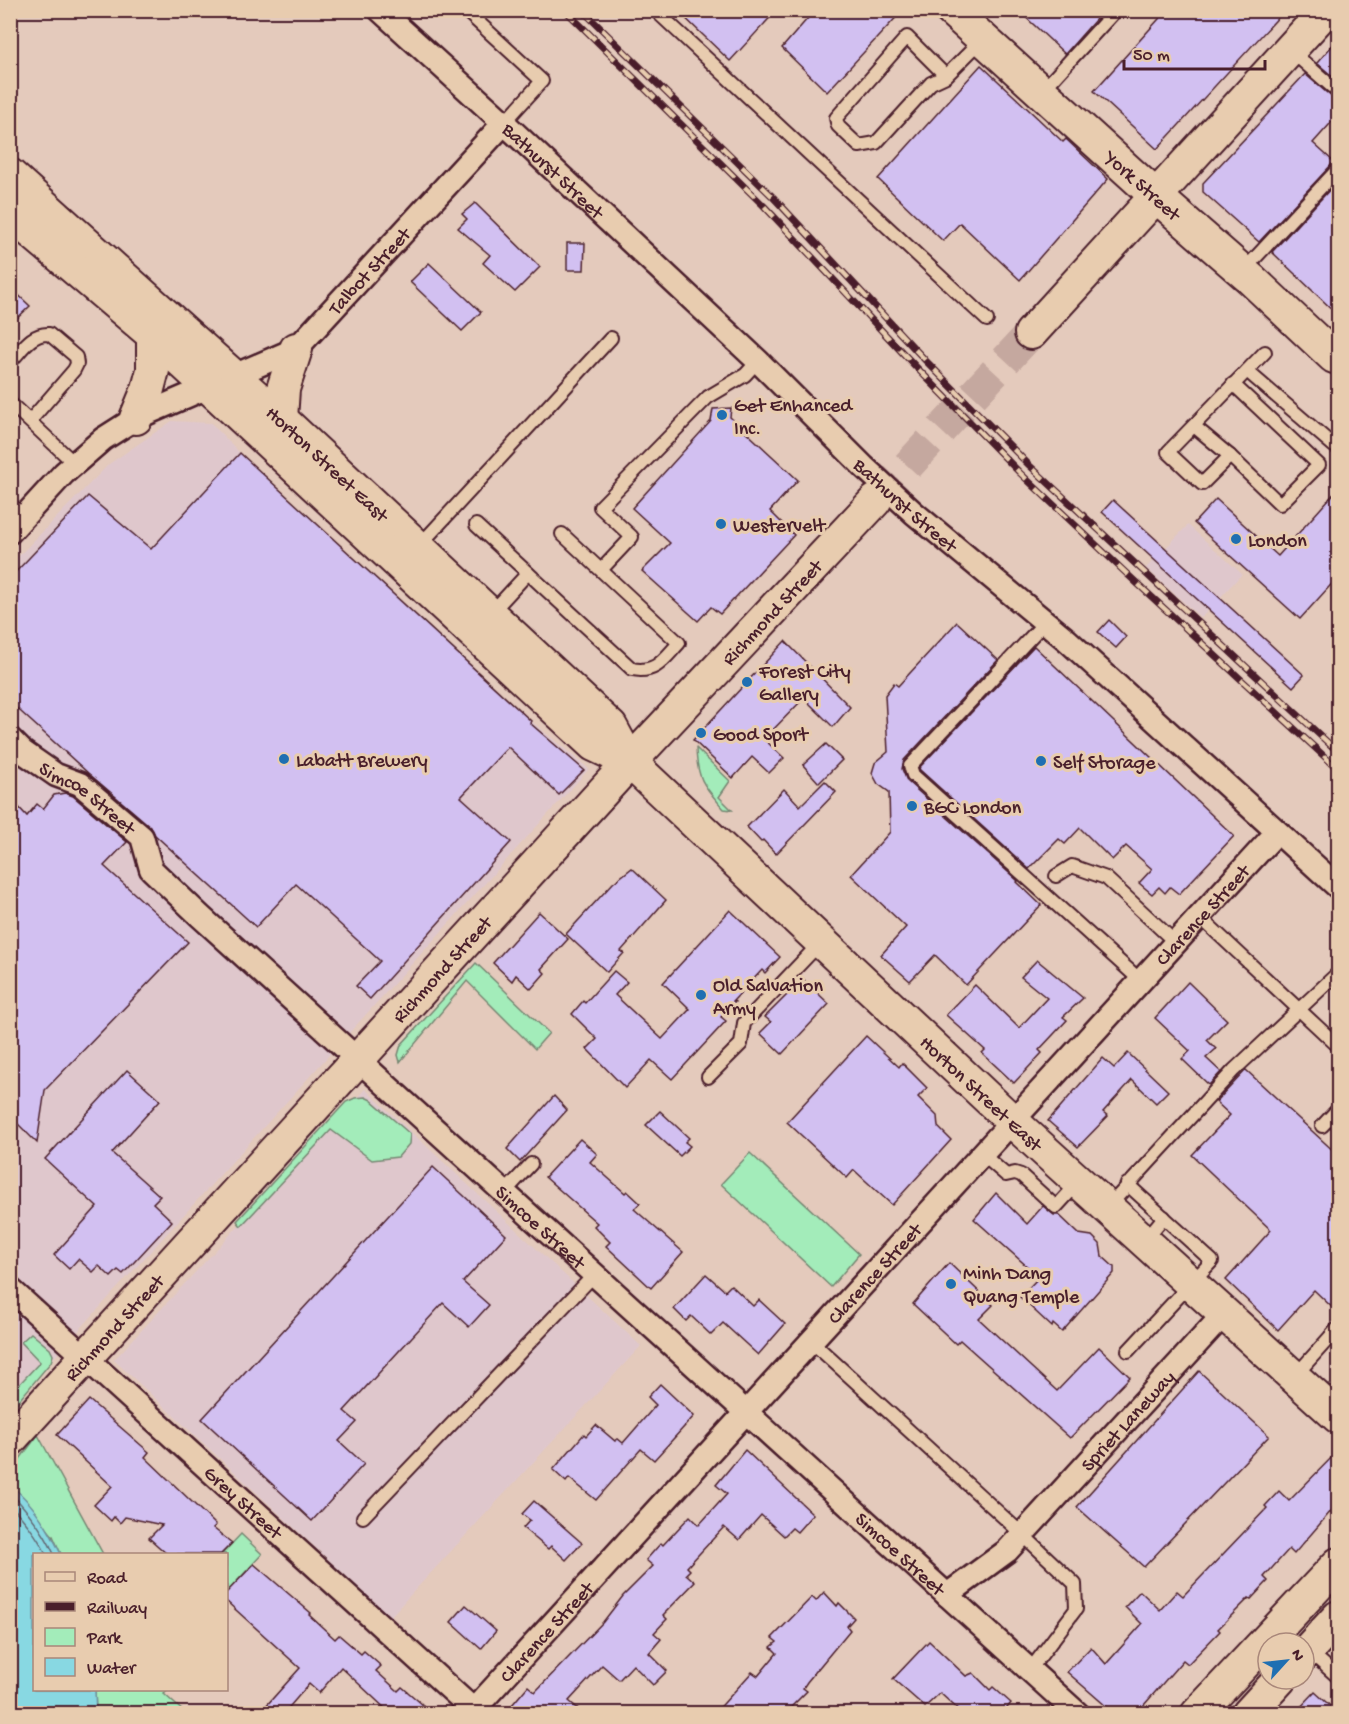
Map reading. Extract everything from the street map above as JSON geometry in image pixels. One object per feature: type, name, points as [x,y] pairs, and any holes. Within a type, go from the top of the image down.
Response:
[{"type":"main road","name":"York Street","points":[[951,10],[1156,197],[1242,272],[1337,362]]},
{"type":"main road","points":[[1031,333],[1290,50],[1319,13]]},
{"type":"main road","name":"Horton Street East","points":[[10,175],[594,745],[630,762],[1012,1121],[1338,1417]]},
{"type":"main road","name":"Horton Street East","points":[[10,214],[153,335],[281,419],[611,727],[630,762]]},
{"type":"main road","points":[[136,418],[153,370],[153,335]]},
{"type":"main road","points":[[281,419],[283,388],[296,349]]},
{"type":"main road","name":"Richmond Street","points":[[12,1438],[630,762],[875,501]]},
{"type":"main road","points":[[1197,1713],[1338,1564]]},
{"type":"main road","points":[[1316,1641],[1338,1617]]},
{"type":"main road","points":[[1248,1713],[1269,1691]]},
{"type":"street","name":"Bathurst Street","points":[[380,10],[758,361],[864,467],[914,513],[1046,621],[1338,887]]},
{"type":"street","name":"Talbot Street","points":[[221,381],[296,349],[504,123]]},
{"type":"street","points":[[15,518],[103,439],[136,418],[221,381]]},
{"type":"street","name":"Simcoe Street","points":[[10,739],[23,752],[56,775],[80,784],[142,837],[151,869],[232,946],[1078,1713]]},
{"type":"street","name":"Clarence Street","points":[[474,1712],[1277,832]]},
{"type":"street","name":"Grey Street","points":[[10,1289],[88,1357],[474,1712]]},
{"type":"street","name":"Spriet Laneway","points":[[947,1595],[1007,1551],[1224,1314]]},
{"type":"lane","points":[[465,10],[542,81],[504,123]]},
{"type":"lane","points":[[656,10],[987,320]]},
{"type":"lane","points":[[1041,92],[1116,10]]},
{"type":"lane","points":[[946,76],[907,37],[836,118],[838,126],[860,146],[876,143],[931,83],[946,76],[983,39]]},
{"type":"lane","points":[[1290,50],[1338,92]]},
{"type":"lane","points":[[1242,272],[1338,169]]},
{"type":"lane","points":[[10,362],[35,336],[43,334],[49,334],[76,357],[77,364],[74,370],[30,422]]},
{"type":"lane","points":[[418,547],[611,338]]},
{"type":"lane","points":[[1230,456],[1202,483],[1168,452],[1265,352]]},
{"type":"lane","points":[[601,570],[632,537],[600,507],[708,397],[745,375],[758,361]]},
{"type":"lane","points":[[1194,426],[1230,456],[1280,504],[1319,465],[1336,443],[1247,371]]},
{"type":"lane","points":[[1233,384],[1319,465]]},
{"type":"lane","points":[[10,403],[75,463]]},
{"type":"lane","points":[[476,525],[632,669],[642,671],[657,666],[679,643],[562,534]]},
{"type":"lane","points":[[490,614],[528,573]]},
{"type":"lane","points":[[1046,621],[910,766],[913,775],[1141,981]]},
{"type":"lane","points":[[1056,876],[1072,866],[1106,878],[1176,943]]},
{"type":"lane","points":[[1200,917],[1338,1046]]},
{"type":"lane","points":[[708,1077],[741,1044],[744,1023],[821,942]]},
{"type":"lane","points":[[1107,1208],[1234,1070],[1338,973]]},
{"type":"lane","points":[[1322,1126],[1338,1109]]},
{"type":"lane","points":[[982,1154],[1006,1175],[1015,1173],[1021,1175],[1056,1207],[1079,1182]]},
{"type":"lane","points":[[504,1193],[531,1164]]},
{"type":"lane","points":[[1127,1184],[1212,1261],[1128,1351]]},
{"type":"lane","points":[[1144,1241],[1164,1217]]},
{"type":"lane","points":[[363,1517],[594,1275]]},
{"type":"lane","points":[[1294,1377],[1338,1328]]},
{"type":"lane","points":[[811,1341],[1026,1529],[1075,1584],[1076,1609],[1030,1670]]},
{"type":"lane","points":[[1316,1660],[1338,1677]]},
{"type":"shaded area","points":[[172,421],[211,423],[240,453],[531,721],[589,769],[12,1404],[10,565],[109,464]]},
{"type":"shaded area","points":[[1188,525],[1242,574],[1201,618],[1146,568]]},
{"type":"shaded area","points":[[365,1089],[641,1346],[390,1617],[114,1360]]},
{"type":"green space","points":[[696,748],[730,781],[719,797],[732,810],[724,809],[703,782],[698,768]]},
{"type":"green space","points":[[476,963],[549,1033],[535,1049],[467,981],[400,1062],[398,1055],[401,1045]]},
{"type":"green space","points":[[365,1097],[410,1134],[409,1144],[398,1157],[372,1160],[331,1130],[241,1226],[237,1221],[346,1102]]},
{"type":"green space","points":[[750,1153],[859,1254],[831,1287],[721,1184]]},
{"type":"green space","points":[[31,1333],[50,1349],[53,1355],[51,1362],[11,1410],[11,1393],[40,1362],[21,1342]]},
{"type":"green space","points":[[38,1435],[102,1553],[61,1553],[53,1536],[11,1485],[10,1472]]},
{"type":"green space","points":[[241,1534],[262,1554],[228,1591],[228,1553],[223,1553]]},
{"type":"green space","points":[[95,1691],[167,1691],[164,1694],[185,1713],[96,1713]]},
{"type":"water","points":[[10,1485],[40,1516],[60,1553],[33,1553],[33,1691],[95,1691],[96,1713],[11,1713]]},
{"type":"building","points":[[677,10],[777,10],[730,61]]},
{"type":"building","points":[[815,10],[903,10],[827,92],[782,48]]},
{"type":"building","points":[[1018,10],[1104,10],[1065,54]]},
{"type":"building","points":[[1167,10],[1285,10],[1157,149],[1094,91]]},
{"type":"building","points":[[1338,39],[1338,81],[1317,63]]},
{"type":"building","points":[[981,65],[1063,142],[1066,139],[1108,179],[1020,280],[960,223],[943,241],[878,179]]},
{"type":"building","points":[[1305,74],[1338,100],[1338,115],[1313,143],[1334,162],[1259,242],[1203,192],[1203,183]]},
{"type":"building","points":[[1334,185],[1338,189],[1338,315],[1272,252]]},
{"type":"building","points":[[475,203],[540,267],[515,292],[483,263],[490,255],[458,228],[467,219],[462,214]]},
{"type":"building","points":[[567,243],[585,243],[584,270],[567,270]]},
{"type":"building","points":[[429,263],[481,312],[462,331],[410,282]]},
{"type":"building","points":[[10,287],[30,306],[10,325]]},
{"type":"building","points":[[731,408],[730,417],[798,480],[770,511],[794,535],[720,614],[711,607],[698,621],[642,571],[670,543],[632,508],[711,421],[713,409]]},
{"type":"building","name":"Labatt Brewery","points":[[240,453],[531,721],[530,723],[584,770],[559,795],[508,747],[461,797],[511,842],[370,999],[356,986],[380,961],[296,884],[256,927],[155,835],[151,827],[10,702],[10,578],[88,496],[151,549]]},
{"type":"building","name":"London","points":[[1338,489],[1338,577],[1300,619],[1194,523],[1216,499],[1278,556]]},
{"type":"building","points":[[1113,500],[1304,675],[1293,687],[1102,512]]},
{"type":"building","points":[[1109,620],[1126,637],[1116,648],[1098,632]]},
{"type":"building","name":"BGC London","points":[[957,622],[998,660],[904,760],[902,769],[907,781],[1018,881],[1041,905],[966,985],[935,955],[910,981],[881,955],[906,927],[851,875],[890,832],[889,792],[878,784],[872,773],[875,763],[888,752],[885,695],[894,683],[898,686]]},
{"type":"building","points":[[785,641],[850,707],[833,727],[804,698],[764,739],[784,758],[769,773],[752,757],[733,778],[693,740]]},
{"type":"building","name":"Self Storage","points":[[1034,646],[1234,836],[1179,894],[1170,887],[1165,893],[1159,887],[1152,894],[1139,883],[1152,869],[1126,846],[1112,860],[1080,828],[1065,844],[1059,839],[1029,869],[920,770],[919,768]]},
{"type":"building","points":[[826,744],[842,760],[819,783],[803,765]]},
{"type":"building","points":[[825,781],[836,792],[776,854],[747,827],[784,789],[800,806]]},
{"type":"building","points":[[65,793],[73,796],[127,842],[104,866],[188,942],[45,1090],[37,1143],[10,1116],[10,798],[27,816],[37,804],[43,809],[54,795]]},
{"type":"building","points":[[632,868],[666,900],[621,951],[624,953],[607,972],[566,934],[613,883]]},
{"type":"building","name":"Old Salvation Army","points":[[730,910],[780,957],[765,973],[762,970],[733,1001],[735,1002],[721,1017],[726,1021],[672,1079],[651,1060],[625,1088],[587,1049],[597,1039],[572,1014],[614,971],[627,982],[615,995],[662,1039],[690,1009],[663,983]]},
{"type":"building","points":[[539,912],[568,939],[541,969],[545,973],[531,989],[516,975],[512,981],[493,963]]},
{"type":"building","points":[[1037,960],[1083,998],[1063,1017],[1067,1020],[1039,1050],[1042,1053],[1014,1083],[982,1053],[985,1050],[946,1015],[975,985],[1019,1028],[1047,998],[1021,977]]},
{"type":"building","points":[[803,979],[829,1004],[782,1054],[760,1033],[771,1022],[765,1017]]},
{"type":"building","points":[[1188,982],[1227,1020],[1207,1040],[1216,1049],[1206,1058],[1221,1072],[1209,1085],[1182,1059],[1190,1051],[1155,1018]]},
{"type":"building","points":[[866,1036],[899,1067],[902,1063],[927,1088],[918,1097],[937,1116],[938,1127],[951,1140],[892,1205],[854,1170],[847,1178],[787,1122]]},
{"type":"building","points":[[1128,1053],[1168,1091],[1156,1103],[1132,1080],[1103,1112],[1108,1116],[1078,1147],[1048,1121],[1103,1058],[1114,1068]]},
{"type":"building","points":[[127,1070],[160,1100],[112,1153],[160,1196],[153,1203],[172,1221],[123,1274],[118,1270],[111,1277],[99,1266],[93,1272],[78,1259],[69,1269],[54,1255],[97,1207],[45,1159]]},
{"type":"building","points":[[1246,1070],[1338,1155],[1338,1313],[1314,1290],[1278,1330],[1226,1280],[1271,1230],[1192,1155],[1230,1115],[1216,1102]]},
{"type":"building","points":[[554,1096],[567,1110],[520,1162],[507,1149]]},
{"type":"building","points":[[660,1111],[689,1138],[685,1142],[690,1146],[680,1156],[646,1125]]},
{"type":"building","points":[[580,1139],[597,1154],[590,1162],[640,1203],[634,1209],[683,1252],[651,1288],[606,1246],[610,1242],[594,1226],[597,1223],[545,1177]]},
{"type":"building","points":[[433,1167],[506,1235],[463,1282],[489,1305],[469,1327],[443,1303],[344,1411],[357,1422],[339,1441],[364,1464],[312,1521],[202,1419]]},
{"type":"building","points":[[996,1193],[1027,1224],[1043,1206],[1054,1215],[1059,1215],[1079,1234],[1092,1236],[1100,1244],[1102,1256],[1114,1267],[1114,1273],[1062,1332],[1053,1324],[1052,1327],[1020,1297],[1039,1277],[974,1219]]},
{"type":"building","points":[[949,1263],[993,1305],[979,1319],[1057,1391],[1099,1347],[1130,1377],[1070,1438],[960,1340],[956,1344],[913,1304]]},
{"type":"building","points":[[706,1274],[725,1291],[731,1285],[753,1306],[759,1300],[785,1324],[758,1355],[723,1323],[711,1335],[691,1316],[686,1321],[674,1309]]},
{"type":"building","points":[[1199,1371],[1269,1436],[1144,1567],[1077,1507]]},
{"type":"building","points":[[660,1384],[694,1416],[654,1460],[641,1449],[596,1500],[569,1478],[566,1482],[553,1470],[584,1434],[586,1436],[596,1425],[615,1441],[618,1439],[623,1443],[656,1405],[648,1397]]},
{"type":"building","points":[[89,1400],[149,1452],[145,1457],[216,1525],[213,1528],[232,1543],[222,1553],[166,1553],[149,1538],[162,1525],[125,1517],[120,1523],[114,1517],[111,1521],[94,1505],[112,1486],[57,1435]]},
{"type":"building","points":[[745,1450],[813,1514],[797,1532],[792,1528],[784,1536],[761,1515],[739,1540],[724,1527],[687,1567],[690,1570],[686,1574],[695,1582],[663,1615],[667,1619],[654,1633],[661,1639],[649,1653],[667,1671],[653,1685],[633,1665],[619,1680],[602,1665],[569,1701],[583,1713],[522,1713],[512,1705],[528,1686],[535,1692],[603,1622],[623,1596],[653,1566],[646,1560],[661,1543],[663,1545],[690,1516],[699,1525],[727,1494],[716,1485]]},
{"type":"building","points":[[1338,1451],[1338,1503],[1294,1554],[1289,1549],[1264,1577],[1268,1581],[1218,1629],[1220,1631],[1188,1664],[1183,1660],[1137,1713],[1114,1713],[1067,1672],[1091,1647],[1106,1664],[1142,1624],[1125,1607],[1140,1591],[1160,1610],[1177,1591],[1183,1596],[1267,1508],[1265,1506],[1279,1491],[1289,1501]]},
{"type":"building","points":[[534,1501],[582,1543],[566,1560],[551,1546],[548,1549],[523,1528],[530,1520],[522,1514]]},
{"type":"building","points":[[254,1564],[311,1613],[309,1615],[335,1639],[339,1635],[361,1654],[364,1651],[381,1666],[376,1671],[398,1691],[402,1687],[423,1705],[415,1713],[390,1713],[341,1667],[319,1693],[309,1684],[284,1713],[275,1713],[266,1706],[300,1668],[228,1603],[228,1591]]},
{"type":"building","points":[[824,1592],[837,1606],[839,1603],[854,1618],[847,1626],[850,1630],[803,1688],[807,1691],[785,1713],[715,1713],[752,1672],[758,1676],[777,1653],[771,1647],[777,1642],[772,1638],[812,1597],[816,1601]]},
{"type":"building","points":[[466,1605],[496,1631],[481,1649],[451,1622]]},
{"type":"building","points":[[929,1641],[966,1676],[973,1673],[990,1690],[993,1687],[1011,1703],[1003,1713],[962,1713],[940,1693],[925,1707],[893,1679]]},
{"type":"building","points":[[1315,1692],[1338,1713],[1295,1713]]},
{"type":"tunnel","points":[[875,501],[1031,333]]},
{"type":"railway","points":[[565,10],[764,206],[1020,473],[1338,769]]},
{"type":"railway","points":[[582,10],[773,197],[926,361],[1029,465],[1338,752]]},
{"type":"place","name":"Get Enhanced Inc.","points":[[722,415]]},
{"type":"place","name":"Westervelt","points":[[721,524]]},
{"type":"place","name":"London","points":[[1236,539]]},
{"type":"place","name":"Forest City Gallery","points":[[747,682]]},
{"type":"place","name":"Good Sport","points":[[701,733]]},
{"type":"place","name":"Labatt Brewery","points":[[284,759]]},
{"type":"place","name":"Self Storage","points":[[1041,761]]},
{"type":"place","name":"BGC London","points":[[912,806]]},
{"type":"place","name":"Old Salvation Army","points":[[701,995]]},
{"type":"place","name":"Minh Dang Quang Temple","points":[[951,1284]]}]
